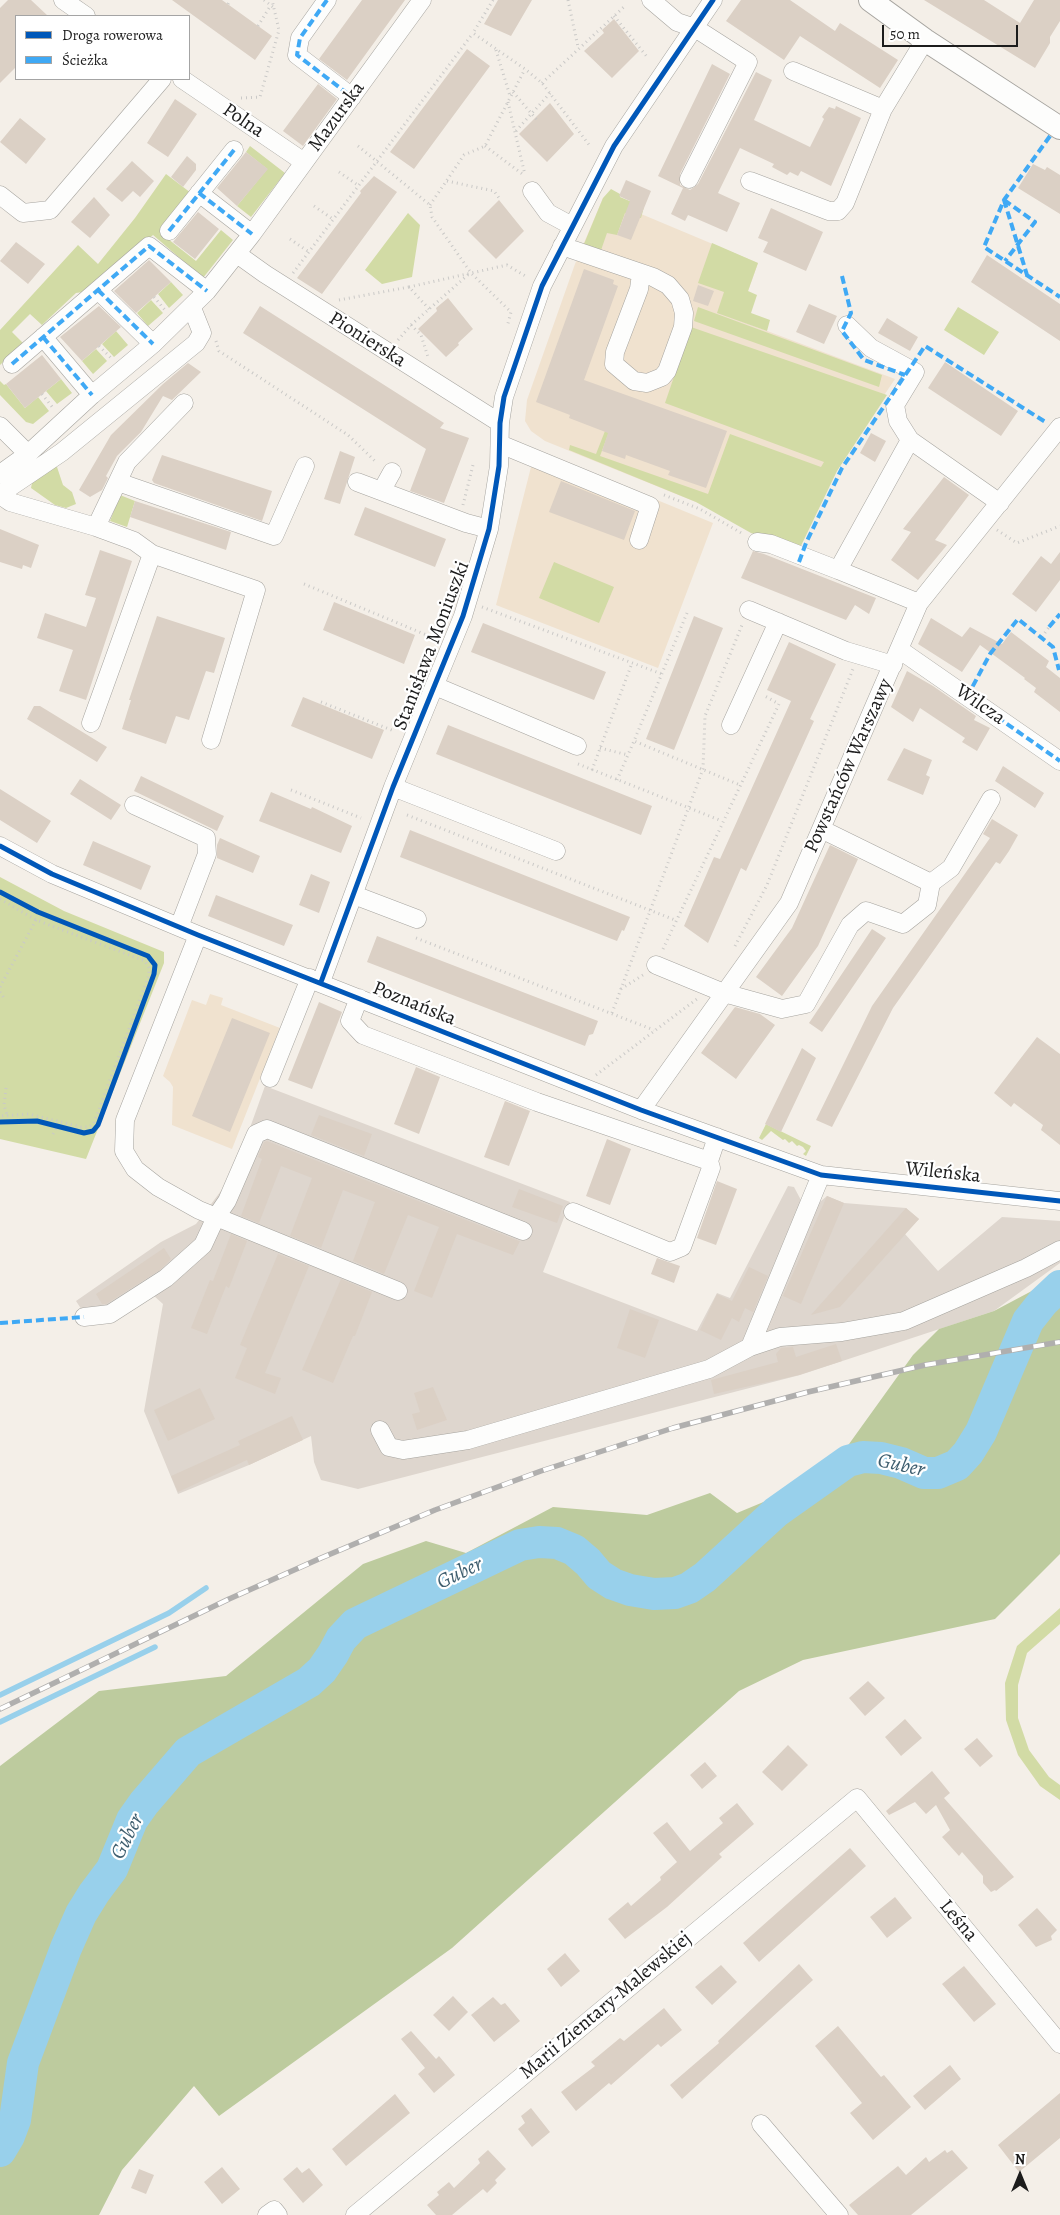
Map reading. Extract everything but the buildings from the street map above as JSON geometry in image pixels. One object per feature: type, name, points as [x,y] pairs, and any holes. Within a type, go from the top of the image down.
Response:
[{"type":"main road","points":[[870,0],[926,40],[1060,128]]},
{"type":"street","points":[[63,0],[85,15]]},
{"type":"street","points":[[327,0],[300,38],[297,55],[352,97]]},
{"type":"street","name":"Mazurska","points":[[0,474],[28,454],[92,395],[192,308],[252,234],[422,0]]},
{"type":"street","points":[[652,0],[677,22],[695,28],[748,62],[689,179]]},
{"type":"street","name":"Stanisława Moniuszki","points":[[270,1078],[354,895],[393,787],[463,616],[489,530],[499,466],[500,423],[504,397],[542,286],[614,146],[713,0]]},
{"type":"street","points":[[750,181],[829,210],[838,211],[845,203],[883,109],[926,40]]},
{"type":"street","points":[[793,72],[883,109]]},
{"type":"street","points":[[0,195],[23,213],[50,210],[161,80]]},
{"type":"street","name":"Polna","points":[[183,80],[304,162]]},
{"type":"street","points":[[169,231],[234,150]]},
{"type":"street","points":[[532,191],[548,213],[572,226]]},
{"type":"street","points":[[199,193],[252,234]]},
{"type":"street","points":[[12,364],[150,246],[206,292]]},
{"type":"street","points":[[562,246],[641,274],[668,285],[680,299],[684,313],[683,327],[667,371],[662,377],[647,383],[634,381],[622,373],[614,364],[615,352],[639,289],[641,274]]},
{"type":"street","name":"Pionierska","points":[[237,254],[265,274],[500,423]]},
{"type":"street","points":[[98,290],[152,344]]},
{"type":"street","points":[[192,308],[202,333],[196,343],[62,452],[0,494],[10,502],[96,527],[134,541],[152,554],[256,590],[211,740]]},
{"type":"street","points":[[846,325],[871,348],[915,372],[895,405],[898,421],[910,440],[1000,503]]},
{"type":"street","points":[[43,337],[92,395]]},
{"type":"street","points":[[96,527],[127,462],[184,403]]},
{"type":"street","points":[[0,426],[28,454]]},
{"type":"street","name":"Powstańców Warszawy","points":[[641,1110],[718,990],[789,902],[919,603],[1060,427]]},
{"type":"street","points":[[838,570],[910,440]]},
{"type":"street","points":[[500,444],[650,506],[639,540]]},
{"type":"street","points":[[118,482],[274,536],[305,466]]},
{"type":"street","points":[[382,490],[386,468]]},
{"type":"street","points":[[357,482],[489,530]]},
{"type":"street","points":[[756,542],[771,544],[919,603]]},
{"type":"street","points":[[91,723],[152,554]]},
{"type":"street","name":"Wilcza","points":[[749,610],[846,651],[896,657],[1060,761]]},
{"type":"street","points":[[731,725],[778,622]]},
{"type":"street","points":[[435,686],[575,754]]},
{"type":"street","points":[[393,787],[556,851]]},
{"type":"street","points":[[656,965],[718,990],[782,1009],[806,1004],[850,925],[866,911],[903,924],[927,905],[931,883],[951,868],[991,799]]},
{"type":"street","points":[[134,804],[206,838],[207,854],[179,927]]},
{"type":"street","points":[[821,829],[931,883]]},
{"type":"street","name":"Poznańska","points":[[0,846],[52,874],[198,935],[641,1110],[822,1175]]},
{"type":"street","points":[[354,895],[417,919]]},
{"type":"street","points":[[198,935],[125,1120],[124,1151],[135,1169],[158,1187],[199,1210],[398,1291]]},
{"type":"street","points":[[359,998],[350,1021],[363,1035],[537,1102],[708,1161]]},
{"type":"street","points":[[84,1317],[110,1314],[166,1278],[203,1246],[216,1217],[227,1201],[256,1134],[267,1129],[523,1231]]},
{"type":"street","points":[[573,1212],[670,1252],[682,1247],[711,1168],[708,1161],[717,1137]]},
{"type":"street","points":[[750,1347],[822,1175]]},
{"type":"street","name":"Wileńska","points":[[822,1175],[1060,1201]]},
{"type":"street","points":[[380,1430],[390,1447],[403,1450],[468,1440],[710,1369],[750,1347],[780,1337],[842,1332],[904,1321],[1026,1268],[1060,1250]]},
{"type":"street","name":"Leśna","points":[[856,1798],[1060,2044]]},
{"type":"street","name":"Marii Zientary-Malewskiej","points":[[355,2215],[856,1798]]},
{"type":"street","points":[[761,2124],[839,2215]]},
{"type":"street","points":[[268,2215],[274,2210],[278,2215]]},
{"type":"path","points":[[264,0],[275,8]]},
{"type":"path","points":[[241,98],[260,97],[279,30],[272,0]]},
{"type":"path","points":[[288,279],[473,32],[493,0]]},
{"type":"path","points":[[568,0],[578,47]]},
{"type":"path","points":[[258,26],[271,5]]},
{"type":"path","points":[[542,83],[578,47],[626,5]]},
{"type":"path","points":[[614,16],[648,58]]},
{"type":"path","points":[[473,32],[542,83],[590,146]]},
{"type":"path","points":[[496,48],[510,97]]},
{"type":"path","points":[[430,205],[464,155],[485,146],[525,69]]},
{"type":"path","points":[[513,92],[537,120]]},
{"type":"path","points":[[515,131],[550,93]]},
{"type":"path","points":[[485,146],[525,176],[508,102]]},
{"type":"path","points":[[358,146],[430,205],[432,217],[471,273],[511,312],[507,331]]},
{"type":"path","points":[[339,172],[359,186]]},
{"type":"path","points":[[448,181],[494,191],[499,198]]},
{"type":"path","points":[[314,206],[334,220]]},
{"type":"path","points":[[290,238],[309,252]]},
{"type":"path","points":[[335,301],[507,265],[532,279]]},
{"type":"path","points":[[394,344],[411,325],[471,273]]},
{"type":"path","points":[[409,287],[429,309]]},
{"type":"path","points":[[154,297],[168,314]]},
{"type":"path","points":[[411,325],[421,335],[430,363]]},
{"type":"path","points":[[214,336],[219,350],[348,435],[386,468]]},
{"type":"path","points":[[99,346],[113,362]]},
{"type":"path","points":[[42,394],[55,410]]},
{"type":"path","points":[[462,509],[473,465]]},
{"type":"path","points":[[997,530],[1018,543],[1060,526]]},
{"type":"path","points":[[304,584],[429,636]]},
{"type":"path","points":[[476,605],[662,674]]},
{"type":"path","points":[[612,1013],[703,769],[705,716],[749,610]]},
{"type":"path","points":[[618,780],[687,613]]},
{"type":"path","points":[[1042,638],[1049,627]]},
{"type":"path","points":[[592,770],[632,663]]},
{"type":"path","points":[[731,953],[767,885],[806,790],[853,669],[847,666]]},
{"type":"path","points":[[407,815],[675,920],[779,704],[763,695]]},
{"type":"path","points":[[320,702],[394,731]]},
{"type":"path","points":[[634,741],[740,785]]},
{"type":"path","points":[[600,748],[628,755]]},
{"type":"path","points":[[575,754],[592,770],[722,821]]},
{"type":"path","points":[[291,790],[361,818]]},
{"type":"path","points":[[0,892],[15,900]]},
{"type":"path","points":[[0,900],[36,920],[145,961],[149,968],[149,975],[94,1123],[89,1127],[81,1127],[23,1120],[0,1122]]},
{"type":"path","points":[[0,987],[36,920]]},
{"type":"path","points":[[0,1116],[29,1114],[84,1133],[93,1131],[98,1125],[154,974],[155,965],[148,956],[93,934]]},
{"type":"path","points":[[411,936],[654,1030]]},
{"type":"path","points":[[594,1077],[654,1030],[707,993],[718,990]]},
{"type":"path","points":[[0,992],[4,998]]},
{"type":"path","points":[[6,1088],[4,1105],[7,1115]]},
{"type":"path","points":[[53,1134],[58,1124]]},
{"type":"shaded area","points":[[603,198],[758,263],[738,320],[895,379],[835,468],[797,543],[545,441],[531,431],[525,421],[527,400],[575,264]]},
{"type":"shaded area","points":[[572,465],[713,523],[658,668],[496,605],[531,467]]},
{"type":"shaded area","points":[[210,994],[223,998],[221,1005],[280,1028],[232,1149],[172,1125],[173,1087],[163,1076],[192,1000],[206,1005]]},
{"type":"shaded area","points":[[265,1086],[570,1202],[543,1272],[697,1331],[717,1293],[730,1298],[788,1186],[794,1187],[803,1204],[814,1207],[827,1196],[844,1203],[906,1208],[919,1219],[905,1234],[938,1271],[1002,1217],[1060,1221],[1060,1263],[994,1311],[800,1375],[358,1489],[321,1480],[314,1462],[311,1436],[249,1465],[178,1494],[144,1411],[163,1304],[153,1295],[89,1321],[76,1301],[161,1242],[196,1224],[233,1175]]},
{"type":"green space","points":[[250,146],[285,173],[251,217],[237,206],[267,169],[246,152]]},
{"type":"green space","points":[[166,174],[191,193],[163,235],[196,261],[221,230],[233,240],[203,278],[153,235],[100,282],[92,283],[83,292],[76,293],[42,325],[30,314],[12,332],[23,343],[0,365],[0,330],[78,245],[98,264],[135,218]]},
{"type":"green space","points":[[611,189],[620,194],[620,197],[644,207],[641,218],[625,213],[617,235],[607,233],[600,253],[584,244],[603,198]]},
{"type":"green space","points":[[408,213],[420,225],[412,277],[382,284],[365,270]]},
{"type":"green space","points":[[712,243],[758,263],[748,291],[757,295],[751,313],[770,320],[767,331],[717,313],[724,292],[698,283]]},
{"type":"green space","points":[[171,282],[183,295],[169,308],[158,294]]},
{"type":"green space","points":[[151,300],[163,313],[148,326],[137,313]]},
{"type":"green space","points":[[698,307],[882,375],[879,387],[694,321]]},
{"type":"green space","points":[[958,307],[999,332],[984,355],[944,330]]},
{"type":"green space","points":[[691,327],[887,395],[837,471],[799,550],[751,533],[696,502],[569,450],[570,445],[596,454],[605,431],[609,432],[600,456],[708,494],[730,434],[821,467],[824,462],[665,403]]},
{"type":"green space","points":[[116,331],[128,345],[114,357],[102,344]]},
{"type":"green space","points":[[96,349],[107,361],[93,374],[82,361]]},
{"type":"green space","points":[[61,379],[72,393],[57,404],[46,391]]},
{"type":"green space","points":[[0,381],[4,385],[6,384],[25,408],[38,397],[49,411],[33,424],[26,422],[0,395]]},
{"type":"green space","points":[[56,464],[63,485],[72,492],[76,504],[66,508],[55,505],[31,488],[33,478]]},
{"type":"green space","points":[[120,495],[135,501],[127,527],[110,521]]},
{"type":"green space","points":[[554,562],[614,587],[599,623],[539,598]]},
{"type":"green space","points":[[0,877],[64,911],[164,952],[164,963],[86,1159],[0,1139]]},
{"type":"green space","points":[[766,1124],[811,1146],[806,1156],[803,1154],[806,1151],[803,1147],[797,1146],[792,1141],[789,1143],[785,1139],[783,1140],[771,1131],[762,1140],[759,1138]]},
{"type":"green space","points":[[1060,1276],[1060,1554],[995,1619],[803,1660],[739,1691],[452,1948],[219,2116],[194,2086],[122,2170],[99,2215],[0,2215],[0,1766],[99,1691],[226,1676],[363,1564],[426,1541],[466,1553],[553,1507],[647,1515],[710,1493],[737,1513],[826,1476],[913,1355],[939,1329],[994,1311]]},
{"type":"green space","points":[[1060,1608],[1060,1624],[1027,1653],[1018,1685],[1018,1718],[1029,1750],[1049,1777],[1060,1785],[1060,1800],[1040,1786],[1018,1755],[1006,1720],[1005,1683],[1017,1646]]},
{"type":"waterway","name":"Guber","points":[[0,2151],[9,2136],[15,2120],[23,2063],[66,1948],[81,1914],[112,1869],[132,1820],[144,1803],[188,1752],[309,1682],[322,1670],[341,1639],[355,1624],[520,1545],[539,1542],[557,1543],[574,1550],[599,1575],[613,1584],[630,1590],[654,1594],[675,1593],[689,1588],[705,1577],[776,1512],[848,1461],[863,1457],[881,1458],[901,1463],[924,1473],[938,1473],[957,1465],[968,1453],[981,1432],[1028,1321],[1043,1302],[1060,1286]]},
{"type":"waterway","points":[[995,1398],[1006,1399]]},
{"type":"waterway","points":[[474,1556],[477,1564]]},
{"type":"waterway","points":[[0,1695],[169,1613],[206,1588]]},
{"type":"waterway","points":[[0,1722],[155,1647]]},
{"type":"railway","points":[[0,1709],[229,1599],[321,1558],[435,1510],[541,1471],[673,1428],[808,1392],[925,1365],[1060,1342]]},
{"type":"marked path","points":[[327,0],[300,38],[297,55],[352,97]]},
{"type":"marked path","points":[[1050,136],[1004,200],[984,247],[1060,297]]},
{"type":"marked path","points":[[169,231],[234,150]]},
{"type":"marked path","points":[[199,193],[252,234]]},
{"type":"marked path","points":[[1004,200],[1035,222],[1005,261]]},
{"type":"marked path","points":[[1004,200],[1027,275]]},
{"type":"marked path","points":[[12,364],[149,246],[207,291]]},
{"type":"marked path","points":[[842,276],[851,313],[842,331],[864,360],[905,375]]},
{"type":"marked path","points":[[98,290],[153,344]]},
{"type":"marked path","points":[[43,337],[92,395]]},
{"type":"marked path","points":[[799,562],[806,543],[842,468],[925,346],[1047,423]]},
{"type":"marked path","points":[[1049,627],[1060,614]]},
{"type":"marked path","points":[[967,697],[990,654],[1018,619],[1053,647],[1059,670]]},
{"type":"marked path","points":[[997,717],[1060,761]]},
{"type":"marked path","points":[[0,1323],[84,1317]]},
{"type":"cycle path","points":[[321,982],[393,787],[463,616],[489,529],[499,466],[500,423],[504,397],[542,286],[614,146],[713,0]]},
{"type":"cycle path","points":[[0,846],[52,874],[198,935],[641,1110],[821,1175],[1060,1201]]},
{"type":"cycle path","points":[[0,892],[38,912],[148,956],[155,965],[154,974],[98,1125],[93,1131],[84,1133],[37,1121],[0,1122]]}]
